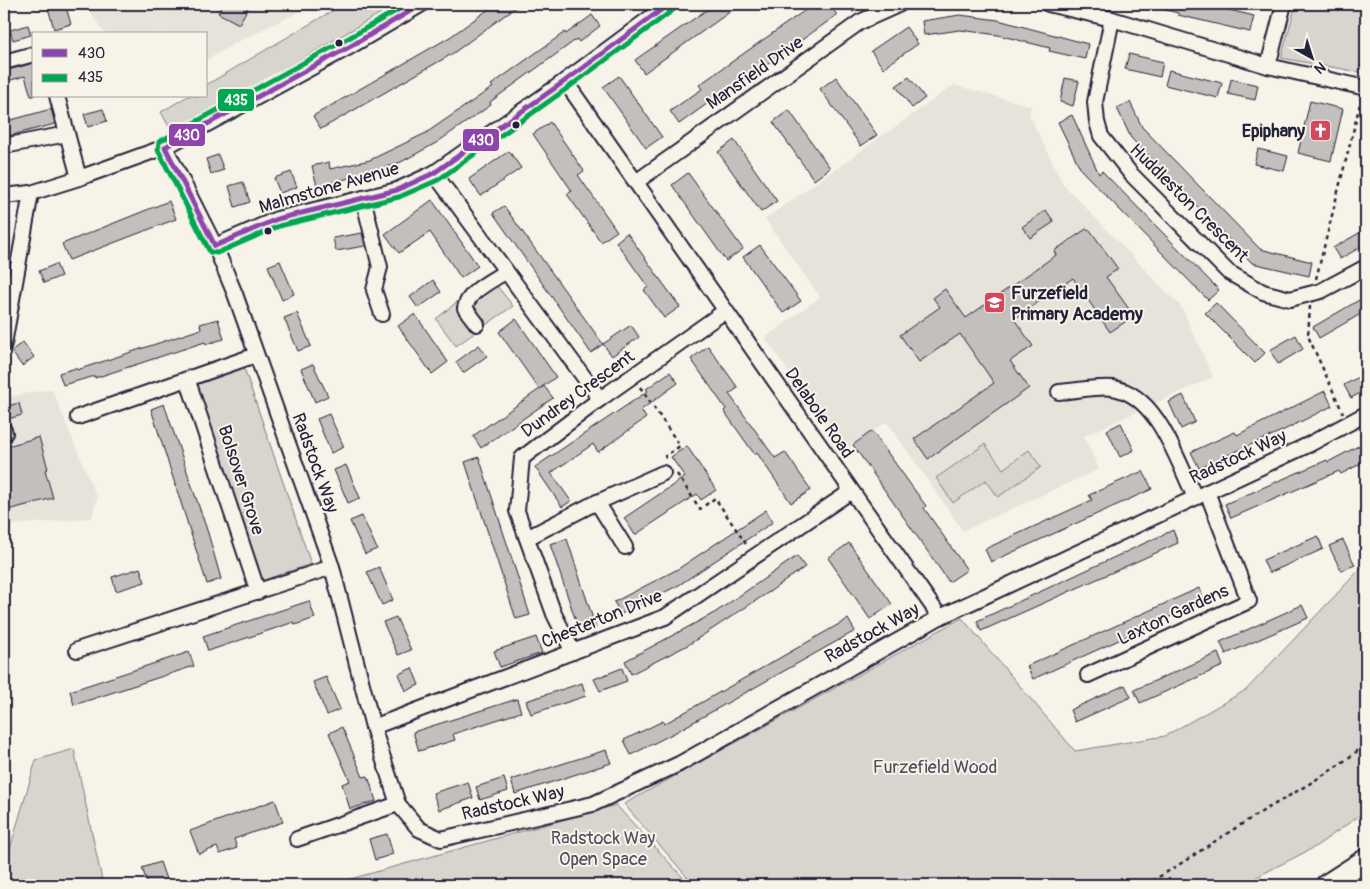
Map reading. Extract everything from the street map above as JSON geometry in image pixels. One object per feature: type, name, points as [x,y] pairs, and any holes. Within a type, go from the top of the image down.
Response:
[{"type":"highway","points":[[1328,885],[1366,860]]},
{"type":"street","points":[[4,196],[30,192],[79,178],[165,147],[351,46],[422,4]]},
{"type":"street","name":"Malmstone Avenue","points":[[215,246],[277,219],[397,190],[434,173],[565,81],[669,4]]},
{"type":"street","name":"Mansfield Drive","points":[[636,182],[860,22],[900,4]]},
{"type":"street","points":[[1048,4],[1112,20],[1268,66],[1365,88]]},
{"type":"street","points":[[1268,66],[1284,4]]},
{"type":"street","name":"Huddleston Crescent","points":[[1112,20],[1095,102],[1096,122],[1107,146],[1131,174],[1236,278],[1251,287],[1277,298],[1290,299],[1310,295],[1366,267]]},
{"type":"street","points":[[4,62],[32,55]]},
{"type":"street","name":"Delabole Road","points":[[565,81],[850,492],[940,617]]},
{"type":"street","points":[[58,98],[79,178]]},
{"type":"street","points":[[4,146],[67,134]]},
{"type":"street","name":"Radstock Way","points":[[165,147],[215,246],[332,567],[373,727],[398,804],[419,829],[440,839],[593,804],[679,764],[940,617],[1308,445],[1366,414]]},
{"type":"street","points":[[434,173],[600,399]]},
{"type":"street","points":[[4,344],[30,192]]},
{"type":"street","points":[[363,198],[380,267],[374,290],[382,314]]},
{"type":"street","points":[[477,324],[465,308],[467,301],[471,295],[506,271]]},
{"type":"street","name":"Dundrey Crescent","points":[[573,652],[554,614],[517,511],[522,458],[600,399],[725,311]]},
{"type":"street","points":[[78,417],[256,355]]},
{"type":"street","name":"Bolsover Grove","points":[[188,380],[258,592]]},
{"type":"street","points":[[1059,392],[1112,388],[1138,397],[1154,413],[1201,494]]},
{"type":"street","points":[[527,538],[597,502],[669,469]]},
{"type":"street","name":"Chesterton Drive","points":[[373,727],[665,617],[850,492]]},
{"type":"street","name":"Laxton Gardens","points":[[1088,675],[1249,601],[1201,494]]},
{"type":"street","points":[[597,502],[625,547]]},
{"type":"street","points":[[76,650],[332,567]]},
{"type":"street","points":[[297,839],[398,804]]},
{"type":"path","points":[[1349,423],[1308,336],[1310,295],[1317,276],[1365,88]]},
{"type":"path","points":[[633,377],[680,446],[665,456],[669,469],[700,509],[715,498],[756,556]]},
{"type":"path","points":[[1145,885],[1315,781],[1366,744]]},
{"type":"shaded area","points":[[87,4],[315,4],[235,43],[208,60],[208,32],[104,32],[89,11]]},
{"type":"shaded area","name":"Furzefield Primary Academy","points":[[954,85],[1031,106],[1029,114],[1063,184],[1182,308],[1213,377],[1084,436],[1099,469],[963,531],[887,422],[844,451],[765,338],[820,297],[765,219]]},
{"type":"shaded area","points":[[52,389],[97,498],[92,518],[4,526],[4,397]]},
{"type":"green space","points":[[344,4],[396,4],[173,134],[161,112],[185,98],[208,98],[208,84]]},
{"type":"green space","points":[[1296,4],[1366,4],[1366,49],[1359,72],[1281,58]]},
{"type":"green space","points":[[489,276],[513,306],[456,346],[436,319]]},
{"type":"green space","points":[[244,368],[311,564],[261,581],[196,385]]},
{"type":"green space","points":[[985,444],[1003,469],[1029,450],[1041,467],[998,497],[986,480],[953,503],[936,478]]},
{"type":"green space","name":"Furzefield Wood","points":[[1366,558],[1366,811],[1315,847],[1241,885],[694,885],[624,804],[962,618],[1075,751],[1165,736],[1246,690],[1362,567]]},
{"type":"green space","points":[[74,749],[103,885],[4,885],[4,869],[36,760]]},
{"type":"green space","name":"Radstock Way Open Space","points":[[616,805],[690,885],[329,885]]},
{"type":"building","points":[[65,4],[71,24],[54,29],[48,8]]},
{"type":"building","points":[[223,4],[250,4],[239,24],[218,13]]},
{"type":"building","points":[[496,4],[520,4],[452,54],[321,129],[313,116],[450,37]]},
{"type":"building","points":[[715,4],[741,4],[644,73],[635,60]]},
{"type":"building","points":[[814,4],[829,4],[837,15],[713,103],[711,101],[679,124],[670,111],[702,89],[699,85]]},
{"type":"building","points":[[1158,4],[1205,4],[1254,16],[1250,32],[1178,15],[1178,13],[1158,8]]},
{"type":"building","points":[[592,15],[600,26],[579,42],[577,39],[490,102],[491,105],[436,143],[401,162],[366,174],[317,186],[312,166],[329,162],[330,169],[370,160],[426,133],[493,87],[491,85],[565,32],[566,34]]},
{"type":"building","points":[[960,15],[998,20],[1088,44],[1085,59],[1049,51],[1050,48],[998,35],[960,30],[924,35],[922,21]]},
{"type":"building","points":[[28,25],[31,35],[13,40],[10,30]]},
{"type":"building","points":[[906,27],[918,44],[883,68],[871,51]]},
{"type":"building","points":[[1129,54],[1163,62],[1160,77],[1125,69]]},
{"type":"building","points":[[32,64],[32,96],[25,76],[4,82],[4,71]]},
{"type":"building","points":[[1169,70],[1222,83],[1218,98],[1165,85]]},
{"type":"building","points":[[619,76],[662,137],[646,148],[603,87]]},
{"type":"building","points":[[836,77],[877,135],[861,146],[820,89]]},
{"type":"building","points":[[909,77],[925,98],[912,108],[896,86]]},
{"type":"building","points":[[1065,78],[1079,81],[1073,106],[1060,102]]},
{"type":"building","points":[[1231,79],[1258,85],[1255,100],[1228,94]]},
{"type":"building","name":"Epiphany","points":[[1310,101],[1343,109],[1331,161],[1298,153]]},
{"type":"building","points":[[1130,102],[1142,127],[1260,249],[1312,262],[1309,276],[1252,263],[1131,138],[1117,108]]},
{"type":"building","points":[[51,109],[55,124],[4,137],[4,122]]},
{"type":"building","points":[[103,109],[107,121],[88,127],[84,114]]},
{"type":"building","points":[[789,110],[830,168],[814,180],[773,122]]},
{"type":"building","points":[[1072,115],[1099,174],[1102,171],[1219,290],[1208,300],[1081,170],[1058,122]]},
{"type":"building","points":[[550,122],[584,171],[578,175],[617,231],[601,242],[567,194],[572,191],[533,134]]},
{"type":"building","points":[[734,140],[777,201],[761,212],[718,152]]},
{"type":"building","points":[[1258,149],[1288,156],[1284,171],[1254,164]]},
{"type":"building","points":[[509,151],[521,168],[481,196],[469,179]]},
{"type":"building","points":[[218,155],[224,170],[211,174],[206,159]]},
{"type":"building","points":[[291,172],[297,187],[280,193],[274,178]]},
{"type":"building","points":[[688,173],[743,249],[726,261],[672,185]]},
{"type":"building","points":[[243,182],[250,202],[235,207],[229,186]]},
{"type":"building","points":[[432,200],[478,266],[461,278],[430,232],[399,253],[385,234]]},
{"type":"building","points":[[169,201],[176,219],[69,260],[62,244]]},
{"type":"building","points":[[504,206],[603,344],[591,353],[493,213]]},
{"type":"building","points":[[1046,210],[1054,222],[1030,238],[1022,227]]},
{"type":"building","points":[[1086,229],[1090,230],[1118,269],[1106,277],[1134,316],[1110,332],[1073,278],[1014,319],[1033,346],[1010,361],[1029,388],[928,459],[914,439],[994,383],[960,334],[919,362],[900,335],[940,307],[933,298],[945,289],[966,318],[1056,255],[1054,251]]},
{"type":"building","points":[[1366,229],[1366,244],[1340,259],[1333,248]]},
{"type":"building","points":[[362,233],[365,246],[336,251],[333,238]]},
{"type":"building","points":[[627,233],[680,307],[664,318],[644,290],[648,287],[616,242]]},
{"type":"building","points":[[760,245],[801,301],[783,313],[743,257]]},
{"type":"building","points":[[280,261],[294,294],[282,300],[268,266]]},
{"type":"building","points":[[56,264],[61,276],[44,283],[39,271]]},
{"type":"building","points":[[433,280],[441,292],[418,308],[410,297]]},
{"type":"building","points":[[1366,296],[1366,311],[1319,338],[1313,327]]},
{"type":"building","points":[[1216,303],[1265,353],[1255,363],[1205,313]]},
{"type":"building","points":[[297,313],[311,346],[298,351],[284,318]]},
{"type":"building","points":[[415,314],[448,362],[432,374],[398,326]]},
{"type":"building","points":[[218,319],[224,339],[206,344],[205,342],[95,378],[95,376],[63,385],[59,373],[76,368],[77,370],[201,329],[200,324]]},
{"type":"building","points":[[516,319],[556,377],[539,389],[499,332]]},
{"type":"building","points":[[631,325],[639,337],[612,356],[603,344]]},
{"type":"building","points":[[1296,335],[1303,349],[1278,364],[1270,350]]},
{"type":"building","points":[[23,342],[34,357],[22,366],[11,351]]},
{"type":"building","points":[[479,345],[487,356],[463,373],[456,362]]},
{"type":"building","points":[[708,346],[738,388],[729,394],[775,458],[785,452],[811,490],[791,503],[757,453],[755,455],[724,411],[726,409],[691,359]]},
{"type":"building","points":[[313,364],[328,396],[315,402],[301,369]]},
{"type":"building","points":[[670,372],[678,383],[641,410],[646,418],[598,452],[593,444],[551,473],[571,501],[562,507],[535,467],[648,391],[646,389]]},
{"type":"building","points":[[1366,373],[1366,390],[1351,398],[1344,385]]},
{"type":"building","points":[[544,386],[553,398],[481,448],[473,436]]},
{"type":"building","points":[[1325,391],[1332,406],[1199,468],[1191,452],[1235,432],[1237,435]]},
{"type":"building","points":[[1183,395],[1195,422],[1181,429],[1169,402]]},
{"type":"building","points":[[19,403],[22,415],[4,420],[4,407]]},
{"type":"building","points":[[164,404],[208,533],[221,579],[207,584],[151,409]]},
{"type":"building","points":[[329,414],[344,447],[331,453],[317,419]]},
{"type":"building","points":[[1121,423],[1134,450],[1120,457],[1107,430]]},
{"type":"building","points":[[872,431],[926,506],[924,508],[967,570],[949,582],[853,445]]},
{"type":"building","points":[[39,437],[48,469],[45,470],[53,498],[8,510],[4,488],[8,487],[4,472],[4,447]]},
{"type":"building","points":[[1366,442],[1366,461],[1341,474],[1339,471],[1231,518],[1225,504],[1327,460],[1328,462]]},
{"type":"building","points":[[687,446],[716,490],[701,500],[697,494],[635,535],[624,518],[685,477],[671,457]]},
{"type":"building","points":[[479,457],[530,615],[516,619],[465,462]]},
{"type":"building","points":[[346,465],[360,498],[348,503],[334,470]]},
{"type":"building","points":[[1143,471],[1152,489],[991,562],[985,549],[1092,500],[1089,495]]},
{"type":"building","points":[[766,510],[773,522],[679,585],[621,614],[614,602],[678,569]]},
{"type":"building","points":[[362,516],[377,549],[365,554],[350,521]]},
{"type":"building","points":[[1173,530],[1178,543],[981,631],[977,621]]},
{"type":"building","points":[[1318,536],[1323,549],[1269,573],[1263,560]]},
{"type":"building","points":[[567,539],[596,628],[580,633],[550,544]]},
{"type":"building","points":[[1343,540],[1355,565],[1341,571],[1329,546]]},
{"type":"building","points":[[849,543],[892,604],[870,619],[828,558]]},
{"type":"building","points":[[797,556],[805,567],[688,645],[631,674],[625,661],[716,612]]},
{"type":"building","points":[[379,567],[393,600],[382,605],[367,572]]},
{"type":"building","points":[[140,568],[145,582],[116,591],[112,577]]},
{"type":"building","points":[[1199,588],[1205,601],[1033,679],[1027,666]]},
{"type":"building","points":[[309,601],[315,618],[295,625],[294,622],[208,651],[203,636]]},
{"type":"building","points":[[1302,605],[1308,618],[1226,654],[1220,642]]},
{"type":"building","points":[[396,617],[411,650],[398,655],[383,622]]},
{"type":"building","points":[[848,619],[855,631],[674,733],[631,755],[624,740],[663,721],[664,724]]},
{"type":"building","points":[[536,637],[542,653],[500,667],[494,651]]},
{"type":"building","points":[[189,652],[194,666],[74,705],[70,691]]},
{"type":"building","points":[[1218,653],[1223,666],[1140,703],[1134,690]]},
{"type":"building","points":[[412,668],[419,685],[406,691],[399,674]]},
{"type":"building","points":[[622,668],[627,681],[600,691],[594,679]]},
{"type":"building","points":[[326,677],[340,709],[327,715],[313,682]]},
{"type":"building","points":[[582,683],[586,696],[531,714],[526,701]]},
{"type":"building","points":[[1125,685],[1131,697],[1075,722],[1070,710]]},
{"type":"building","points":[[517,699],[521,712],[453,734],[455,740],[419,751],[413,732]]},
{"type":"building","points":[[342,727],[363,777],[368,776],[376,801],[350,809],[342,784],[350,781],[329,733]]},
{"type":"building","points":[[606,750],[611,763],[515,794],[511,780]]},
{"type":"building","points":[[504,778],[508,791],[480,800],[476,787]]},
{"type":"building","points":[[468,782],[473,798],[439,810],[433,793]]},
{"type":"building","points":[[275,800],[283,822],[234,839],[237,848],[220,854],[217,847],[199,854],[190,831]]},
{"type":"building","points":[[387,834],[393,854],[375,860],[369,839]]},
{"type":"building","points":[[160,862],[168,885],[148,885],[142,868]]},
{"type":"transit line","name":"435","points":[[408,4],[159,142],[158,150],[210,252],[217,253],[279,226],[399,197],[438,180],[673,10]]},
{"type":"transit line","name":"430","points":[[422,4],[351,46],[165,147],[215,246],[277,219],[397,190],[434,173],[565,81],[669,4]]},
{"type":"place","name":"Epiphany","points":[[1321,131]]},
{"type":"place","name":"Furzefield Primary Academy","points":[[995,303]]}]
